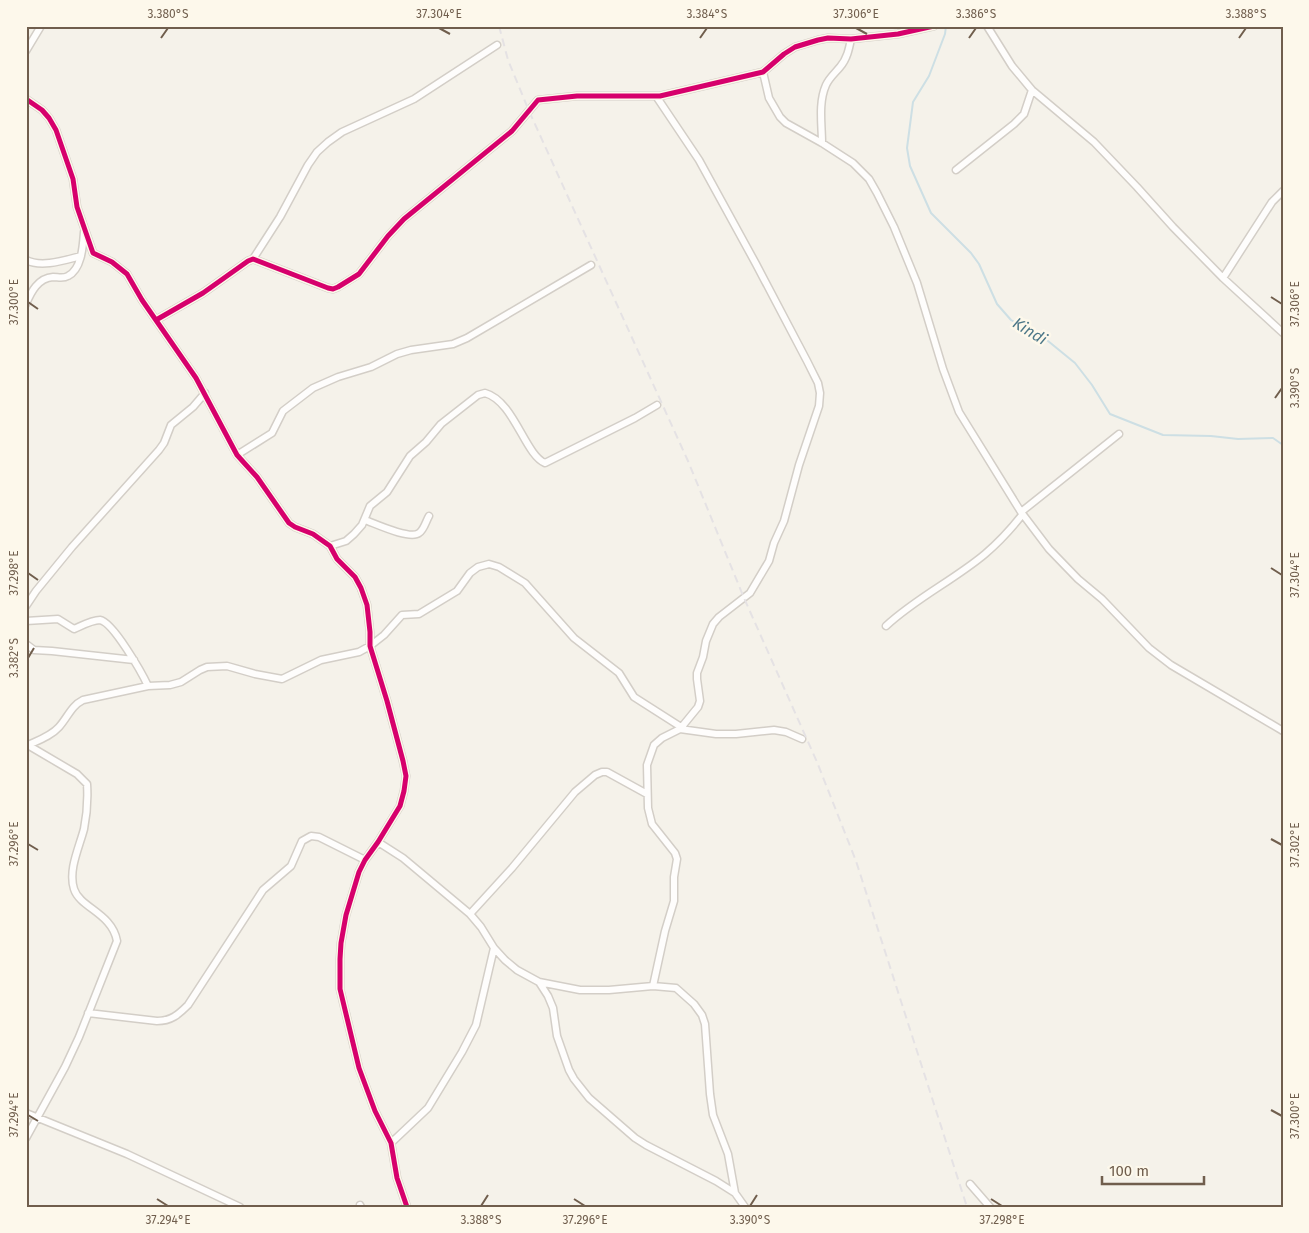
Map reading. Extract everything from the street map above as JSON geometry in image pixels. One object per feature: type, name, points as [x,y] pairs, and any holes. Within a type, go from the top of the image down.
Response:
[{"type":"street","points":[[26,51],[41,26]]},
{"type":"street","points":[[253,259],[333,289],[359,274],[388,236],[404,219],[512,131],[538,100],[577,96],[656,96],[763,72],[795,47],[828,38],[851,39],[898,34],[934,26]]},
{"type":"street","points":[[987,26],[1012,66],[1032,90],[1094,142],[1172,227],[1283,334]]},
{"type":"street","points":[[822,143],[824,91],[829,79],[844,62],[851,39]]},
{"type":"street","points":[[156,320],[203,293],[253,259],[280,217],[308,165],[317,152],[328,142],[342,132],[420,96],[497,45]]},
{"type":"street","points":[[763,72],[769,98],[780,117],[786,123],[822,143],[861,170],[877,193],[894,227],[917,283],[945,376],[959,412],[1022,514],[1063,565],[1102,599],[1149,648],[1171,665],[1283,731]]},
{"type":"street","points":[[956,170],[1019,119],[1028,105],[1032,90]]},
{"type":"street","points":[[653,986],[665,931],[674,901],[674,877],[677,859],[675,852],[652,824],[647,794],[647,765],[654,745],[680,728],[698,708],[700,701],[697,673],[711,629],[719,617],[750,593],[772,555],[774,543],[784,521],[819,406],[820,393],[818,383],[756,264],[698,160],[656,96]]},
{"type":"street","points":[[26,99],[50,118],[56,130],[73,179],[77,208],[93,253],[112,262],[126,274],[196,378],[237,455],[257,477],[289,523],[313,534],[330,546],[337,559],[355,578],[367,605],[370,646],[387,701],[406,776],[400,806],[365,860],[353,891],[342,933],[340,989],[359,1068],[375,1110],[392,1143],[397,1178],[407,1207]]},
{"type":"street","points":[[1223,278],[1272,202],[1283,191]]},
{"type":"street","points":[[26,304],[31,292],[45,278],[69,276],[73,273],[81,256],[84,228]]},
{"type":"street","points":[[26,260],[36,262],[64,261],[81,256]]},
{"type":"street","points":[[237,455],[272,433],[283,412],[313,388],[338,377],[371,367],[397,354],[453,344],[467,338],[591,265]]},
{"type":"street","points":[[26,606],[72,547],[159,450],[171,425],[193,407],[205,393]]},
{"type":"street","points":[[330,546],[346,541],[362,526],[370,506],[387,492],[393,479],[410,456],[426,442],[441,424],[478,395],[485,393],[497,399],[518,426],[537,458],[545,463],[635,418],[657,404]]},
{"type":"street","points":[[886,626],[901,612],[985,554],[1003,538],[1022,514],[1120,434]]},
{"type":"street","points":[[365,520],[385,528],[414,535],[422,530],[429,516]]},
{"type":"street","points":[[27,744],[51,734],[77,703],[83,700],[148,686],[170,685],[181,682],[207,667],[227,666],[282,679],[321,660],[359,652],[384,635],[402,615],[419,614],[428,610],[457,592],[474,570],[489,564],[499,567],[525,583],[574,638],[619,673],[634,697],[680,728],[716,734],[774,730],[786,732],[802,739]]},
{"type":"street","points":[[26,621],[58,619],[74,629],[96,620],[102,620],[110,626],[134,660],[148,686]]},
{"type":"street","points":[[26,644],[34,650],[134,660]]},
{"type":"street","points":[[26,1138],[65,1067],[79,1037],[117,941],[116,934],[106,920],[78,896],[74,890],[72,875],[84,828],[88,800],[87,784],[77,774],[27,744]]},
{"type":"street","points":[[470,914],[512,868],[575,792],[595,775],[607,772],[647,794]]},
{"type":"street","points":[[88,1013],[166,1021],[174,1018],[188,1005],[263,890],[291,866],[298,847],[306,838],[311,836],[319,837],[365,860]]},
{"type":"street","points":[[378,842],[410,863],[470,914],[494,948],[517,970],[540,982],[580,990],[653,986],[676,988],[694,1004],[702,1015],[705,1024],[713,1114],[728,1154],[735,1193]]},
{"type":"street","points":[[392,1143],[428,1108],[462,1052],[476,1025],[494,948]]},
{"type":"street","points":[[540,982],[553,1008],[557,1036],[569,1070],[589,1098],[635,1138],[716,1181],[735,1193],[746,1207]]},
{"type":"street","points":[[26,1113],[127,1154],[240,1207]]},
{"type":"street","points":[[970,1184],[989,1205]]},
{"type":"waterway","name":"Kindi","points":[[946,26],[945,34],[929,76],[913,102],[907,148],[910,166],[931,213],[971,253],[979,264],[997,304],[1011,320],[1048,341],[1075,363],[1092,385],[1110,414],[1163,435],[1211,436],[1238,439],[1273,438],[1283,445]]},
{"type":"railway","points":[[499,26],[508,60],[529,111],[688,461],[744,598],[817,762],[856,861],[967,1207]]},
{"type":"cycle path","points":[[156,320],[203,293],[253,259],[328,288],[338,287],[359,274],[388,236],[404,219],[512,131],[538,100],[577,96],[660,96],[763,72],[795,47],[818,40],[898,34],[934,26]]},
{"type":"cycle path","points":[[26,99],[42,110],[56,130],[73,179],[77,207],[93,253],[112,262],[127,274],[142,300],[196,378],[237,455],[257,477],[289,523],[313,534],[330,546],[337,559],[355,577],[367,605],[370,646],[387,701],[406,776],[400,806],[359,872],[346,915],[341,943],[340,989],[359,1068],[375,1111],[391,1143],[397,1178],[407,1207]]}]
